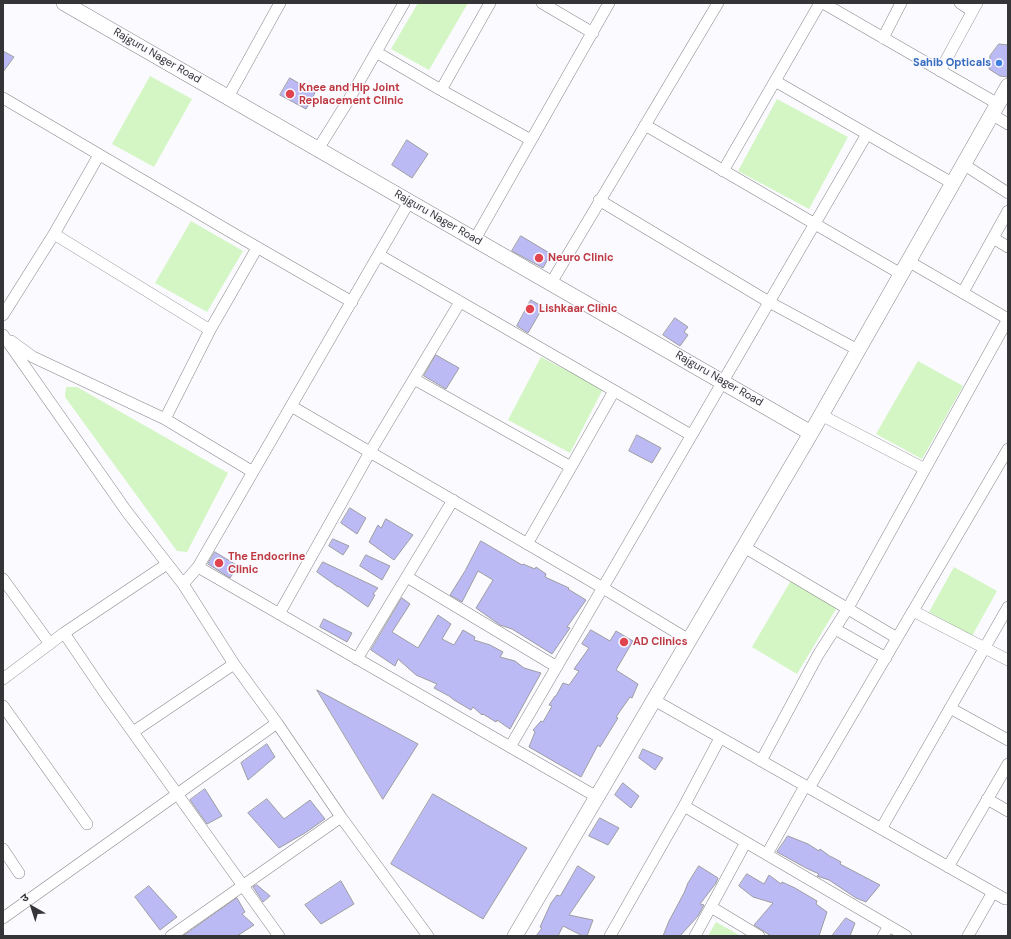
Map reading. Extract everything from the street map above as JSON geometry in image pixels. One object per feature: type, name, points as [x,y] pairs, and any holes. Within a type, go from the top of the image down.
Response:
[{"type":"street","points":[[228,97],[280,3]]},
{"type":"street","points":[[318,149],[348,101],[404,3]]},
{"type":"street","points":[[441,90],[490,3]]},
{"type":"street","points":[[542,3],[593,33]]},
{"type":"street","points":[[474,239],[610,3]]},
{"type":"street","points":[[550,283],[718,3]]},
{"type":"street","points":[[883,38],[901,3]]},
{"type":"street","points":[[940,71],[975,7],[960,3]]},
{"type":"street","name":"Rajguru Nager Road","points":[[67,4],[811,433]]},
{"type":"street","points":[[723,171],[775,81],[826,4],[940,71],[995,109],[1008,124]]},
{"type":"street","points":[[376,52],[531,140]]},
{"type":"street","points":[[775,81],[952,184]]},
{"type":"street","points":[[515,936],[811,433],[1008,86]]},
{"type":"street","points":[[4,102],[99,154],[257,248],[352,302]]},
{"type":"street","points":[[645,125],[901,274]]},
{"type":"street","points":[[510,747],[867,134]]},
{"type":"street","points":[[3,315],[54,234],[99,154]]},
{"type":"street","points":[[963,164],[1008,193]]},
{"type":"street","points":[[599,200],[769,302],[858,350]]},
{"type":"street","points":[[183,584],[198,567],[409,202]]},
{"type":"street","points":[[962,292],[1008,211]]},
{"type":"street","points":[[54,234],[210,330]]},
{"type":"street","points":[[993,238],[1008,246]]},
{"type":"street","points":[[165,419],[210,330],[257,248]]},
{"type":"street","points":[[379,255],[691,435]]},
{"type":"street","points":[[761,761],[818,655],[848,608],[1008,319],[908,261]]},
{"type":"street","points":[[279,614],[370,452],[460,302]]},
{"type":"street","points":[[3,335],[33,357],[165,419],[253,472]]},
{"type":"street","points":[[3,335],[127,512],[183,584],[234,664],[277,723],[341,817],[428,936]]},
{"type":"street","points":[[414,379],[571,467]]},
{"type":"street","points":[[527,544],[614,391]]},
{"type":"street","points":[[291,406],[603,588],[689,640]]},
{"type":"street","points":[[821,415],[925,469]]},
{"type":"street","points":[[766,854],[886,658],[1008,449]]},
{"type":"street","points":[[357,659],[453,500]]},
{"type":"street","points":[[744,547],[897,638]]},
{"type":"street","points":[[3,679],[64,634],[167,564]]},
{"type":"street","points":[[198,567],[597,797]]},
{"type":"street","points":[[407,577],[557,667]]},
{"type":"street","points":[[3,579],[50,644]]},
{"type":"street","points":[[882,829],[1008,607]]},
{"type":"street","points":[[913,611],[1008,660]]},
{"type":"street","points":[[835,629],[886,658]]},
{"type":"street","points":[[64,634],[279,936]]},
{"type":"street","points":[[133,732],[234,664]]},
{"type":"street","points":[[654,700],[1008,900]]},
{"type":"street","points":[[3,706],[87,824]]},
{"type":"street","points":[[950,708],[1008,740]]},
{"type":"street","points":[[3,918],[277,723]]},
{"type":"street","points":[[610,936],[684,806],[720,738]]},
{"type":"street","points":[[948,867],[1008,764]]},
{"type":"street","points":[[987,799],[1008,812]]},
{"type":"street","points":[[684,806],[766,854],[886,931],[906,936]]},
{"type":"street","points":[[171,936],[341,817]]},
{"type":"street","points":[[695,936],[746,842]]},
{"type":"street","points":[[3,849],[19,873]]},
{"type":"street","points":[[968,936],[993,892]]},
{"type":"street","points":[[711,907],[759,936]]},
{"type":"green space","points":[[418,3],[468,3],[429,70],[391,49]]},
{"type":"green space","points":[[150,76],[192,99],[154,167],[112,144]]},
{"type":"green space","points":[[777,99],[848,137],[809,209],[738,171]]},
{"type":"green space","points":[[191,221],[243,251],[207,312],[155,283]]},
{"type":"green space","points":[[541,357],[603,389],[570,453],[508,420]]},
{"type":"green space","points":[[918,361],[963,386],[922,459],[876,434]]},
{"type":"green space","points":[[66,387],[77,387],[228,473],[187,552],[177,551],[65,397]]},
{"type":"green space","points":[[954,567],[997,591],[972,636],[929,612]]},
{"type":"green space","points":[[793,577],[839,604],[797,674],[752,647]]},
{"type":"green space","points":[[716,922],[741,936],[708,936]]},
{"type":"building","name":"Sahib Opticals","points":[[999,44],[1008,45],[1008,77],[1000,76],[989,69],[990,56]]},
{"type":"building","points":[[3,51],[14,57],[3,72]]},
{"type":"building","points":[[290,78],[315,93],[306,109],[280,95]]},
{"type":"building","points":[[407,140],[428,154],[412,178],[392,165]]},
{"type":"building","points":[[521,236],[551,254],[543,268],[512,251]]},
{"type":"building","points":[[531,300],[543,307],[528,333],[517,326]]},
{"type":"building","points":[[675,318],[688,327],[684,332],[688,335],[680,346],[663,335]]},
{"type":"building","points":[[436,355],[459,368],[446,389],[424,376]]},
{"type":"building","points":[[637,435],[661,448],[652,463],[629,451]]},
{"type":"building","points":[[350,508],[366,518],[357,534],[341,523]]},
{"type":"building","points":[[386,519],[413,535],[394,560],[369,542],[378,525],[381,528]]},
{"type":"building","points":[[333,539],[349,546],[343,555],[329,546]]},
{"type":"building","points":[[481,541],[522,565],[523,564],[535,569],[536,567],[546,574],[545,577],[569,588],[568,589],[586,600],[567,627],[570,628],[552,654],[512,629],[500,625],[476,608],[493,580],[478,571],[462,602],[450,595]]},
{"type":"building","points":[[215,552],[238,566],[230,578],[208,564]]},
{"type":"building","points":[[366,555],[390,566],[382,580],[360,566]]},
{"type":"building","points":[[323,562],[378,588],[373,594],[375,595],[368,607],[317,572]]},
{"type":"building","points":[[402,598],[410,604],[392,632],[418,648],[438,615],[451,624],[442,639],[454,645],[463,630],[475,637],[474,640],[490,645],[503,652],[500,657],[515,661],[524,668],[541,673],[510,729],[497,720],[496,722],[483,714],[482,715],[473,707],[471,710],[434,688],[437,684],[416,675],[398,659],[395,666],[371,650]]},
{"type":"building","points":[[324,619],[352,633],[347,642],[320,627]]},
{"type":"building","points":[[591,630],[610,641],[616,631],[633,641],[616,670],[638,684],[632,698],[630,697],[616,717],[618,718],[600,747],[598,745],[581,777],[529,747],[535,732],[533,730],[541,721],[543,722],[552,706],[549,705],[563,683],[569,685],[579,671],[574,669],[589,648],[582,644]]},
{"type":"building","points":[[317,690],[418,744],[383,799]]},
{"type":"building","points":[[267,744],[275,757],[248,780],[241,763]]},
{"type":"building","points":[[643,749],[663,758],[655,770],[639,758]]},
{"type":"building","points":[[623,783],[639,796],[631,808],[615,795]]},
{"type":"building","points":[[205,789],[222,816],[207,824],[190,800]]},
{"type":"building","points":[[433,794],[527,848],[483,919],[391,864]]},
{"type":"building","points":[[267,799],[284,819],[310,800],[325,819],[279,848],[248,813]]},
{"type":"building","points":[[600,818],[619,828],[608,845],[589,836]]},
{"type":"building","points":[[788,836],[808,844],[819,851],[820,849],[841,862],[840,864],[880,885],[866,902],[856,898],[829,880],[817,876],[819,874],[777,852]]},
{"type":"building","points":[[578,866],[595,877],[569,915],[593,920],[587,936],[583,936],[563,926],[558,936],[536,936],[542,928],[540,927],[551,903],[557,895],[560,896]]},
{"type":"building","points":[[699,866],[718,878],[716,883],[700,904],[704,905],[698,916],[680,936],[663,936],[688,883]]},
{"type":"building","points":[[747,874],[764,884],[769,875],[781,884],[782,882],[795,888],[817,901],[816,904],[827,912],[819,936],[771,936],[754,925],[773,903],[753,897],[739,886]]},
{"type":"building","points":[[341,881],[354,904],[321,924],[305,905]]},
{"type":"building","points":[[257,885],[270,896],[263,902],[253,887]]},
{"type":"building","points":[[149,886],[177,917],[160,930],[135,897]]},
{"type":"building","points":[[237,898],[245,912],[242,914],[254,925],[237,936],[183,936]]},
{"type":"building","points":[[846,918],[855,923],[850,936],[832,936]]},
{"type":"place","name":"Sahib Opticals","points":[[999,63]]},
{"type":"place","name":"Knee and Hip Joint Replacement Clinic","points":[[290,94]]},
{"type":"place","name":"Neuro Clinic","points":[[539,258]]},
{"type":"place","name":"Lishkaar Clinic","points":[[530,309]]},
{"type":"place","name":"The Endocrine Clinic","points":[[219,563]]},
{"type":"place","name":"AD Clinics","points":[[624,642]]}]
